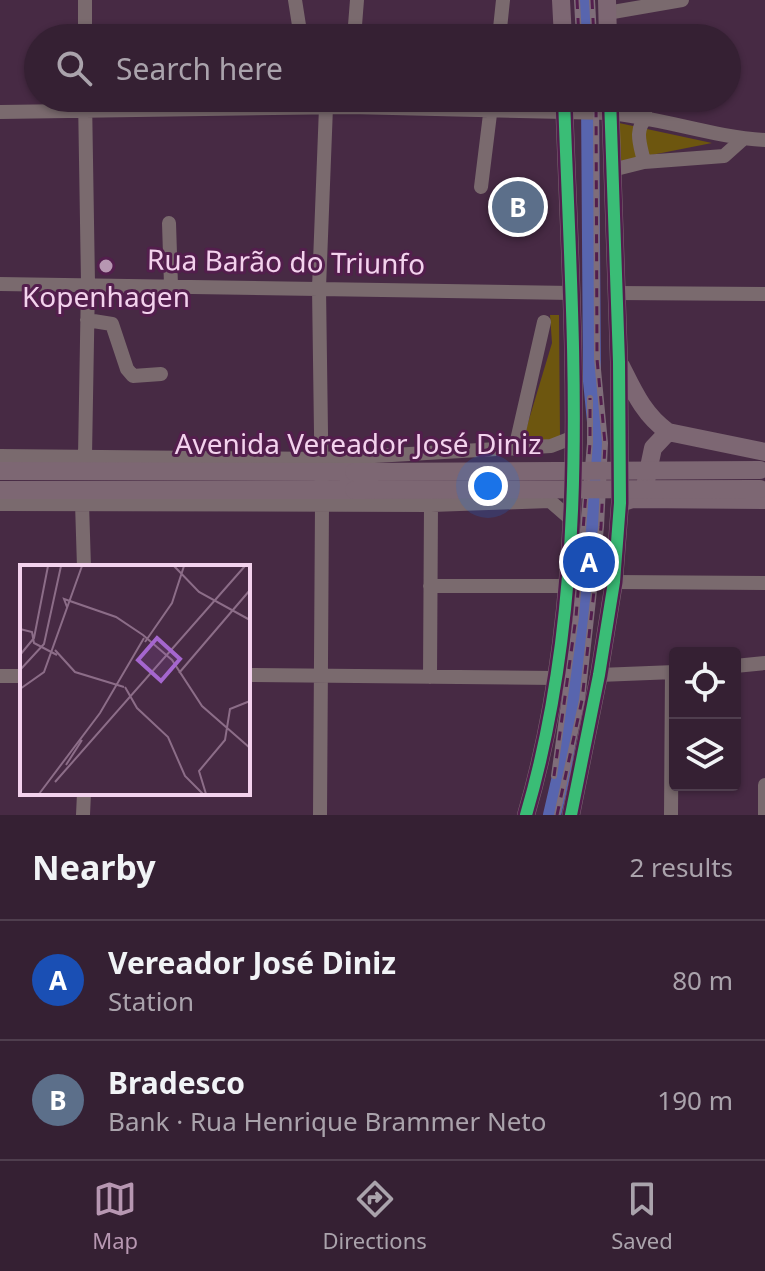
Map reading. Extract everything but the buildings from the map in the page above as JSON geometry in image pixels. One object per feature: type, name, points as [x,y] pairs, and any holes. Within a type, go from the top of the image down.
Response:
[{"type":"main road","points":[[561,0],[562,24]]},
{"type":"main road","points":[[526,815],[546,737],[556,678],[573,521],[572,293],[566,112]]},
{"type":"main road","points":[[572,814],[614,582],[620,503],[619,362],[609,112]]},
{"type":"main road","points":[[619,362],[641,405],[668,432],[765,452]]},
{"type":"main road","points":[[651,499],[645,491],[649,459],[653,448],[668,432]]},
{"type":"main road","name":"Avenida Vereador José Diniz","points":[[0,471],[322,481]]},
{"type":"main road","name":"Avenida Vereador José Diniz","points":[[0,490],[322,481],[763,484]]},
{"type":"main road","points":[[620,503],[763,484]]},
{"type":"street","points":[[85,0],[85,24]]},
{"type":"street","points":[[295,0],[299,24]]},
{"type":"street","points":[[355,24],[357,0]]},
{"type":"street","points":[[500,24],[503,0]]},
{"type":"street","points":[[607,7],[682,0]]},
{"type":"street","points":[[0,112],[24,110]]},
{"type":"street","points":[[85,112],[88,283],[85,456]]},
{"type":"street","points":[[320,815],[322,481],[319,288],[326,112]]},
{"type":"street","points":[[481,187],[490,112]]},
{"type":"street","points":[[626,112],[743,139],[765,140]]},
{"type":"street","points":[[644,162],[638,132],[647,117]]},
{"type":"street","points":[[612,170],[644,162],[724,156],[743,139]]},
{"type":"street","points":[[169,223],[171,285]]},
{"type":"street","name":"Rua Barão do Triunfo","points":[[0,284],[572,293]]},
{"type":"street","points":[[616,293],[765,294]]},
{"type":"street","points":[[87,320],[112,324],[127,369],[133,376],[161,374]]},
{"type":"street","points":[[515,449],[544,322]]},
{"type":"street","name":"Avenida Vereador José Diniz","points":[[0,504],[82,503],[322,481],[515,449],[551,446],[574,437]]},
{"type":"street","points":[[550,501],[551,446]]},
{"type":"street","name":"Avenida Vereador José Diniz","points":[[0,456],[85,456],[322,481],[431,505],[550,501],[573,521]]},
{"type":"street","points":[[82,503],[84,565]]},
{"type":"street","points":[[430,677],[431,505]]},
{"type":"street","points":[[614,582],[765,583]]},
{"type":"street","points":[[430,586],[567,586]]},
{"type":"street","points":[[741,665],[765,663]]},
{"type":"street","points":[[599,675],[669,672]]},
{"type":"street","points":[[250,675],[556,678]]},
{"type":"street","points":[[671,815],[673,719]]},
{"type":"street","points":[[765,785],[765,815]]},
{"type":"street","points":[[83,815],[84,795]]},
{"type":"shaded area","points":[[619,123],[712,143],[621,161]]},
{"type":"shaded area","points":[[550,315],[559,315],[560,438],[528,445],[524,436],[552,343]]},
{"type":"waterway","points":[[585,0],[586,24]]},
{"type":"waterway","points":[[552,815],[579,665],[592,541],[598,442],[592,381],[590,112]]},
{"type":"railway","points":[[577,0],[578,24]]},
{"type":"railway","points":[[592,0],[593,24]]},
{"type":"railway","points":[[557,815],[582,700],[601,527],[605,443],[597,359],[596,112]]},
{"type":"railway","points":[[554,776],[576,617],[590,443],[590,398]]},
{"type":"cycle path","points":[[526,815],[547,727],[562,639],[570,549],[574,459],[573,369],[565,112]]},
{"type":"cycle path","points":[[571,815],[614,582],[620,503],[619,362],[610,112]]},
{"type":"place","name":"Bradesco","points":[[518,207]]},
{"type":"place","name":"Kopenhagen","points":[[106,266]]},
{"type":"place","name":"Vereador José Diniz","points":[[589,562]]}]
